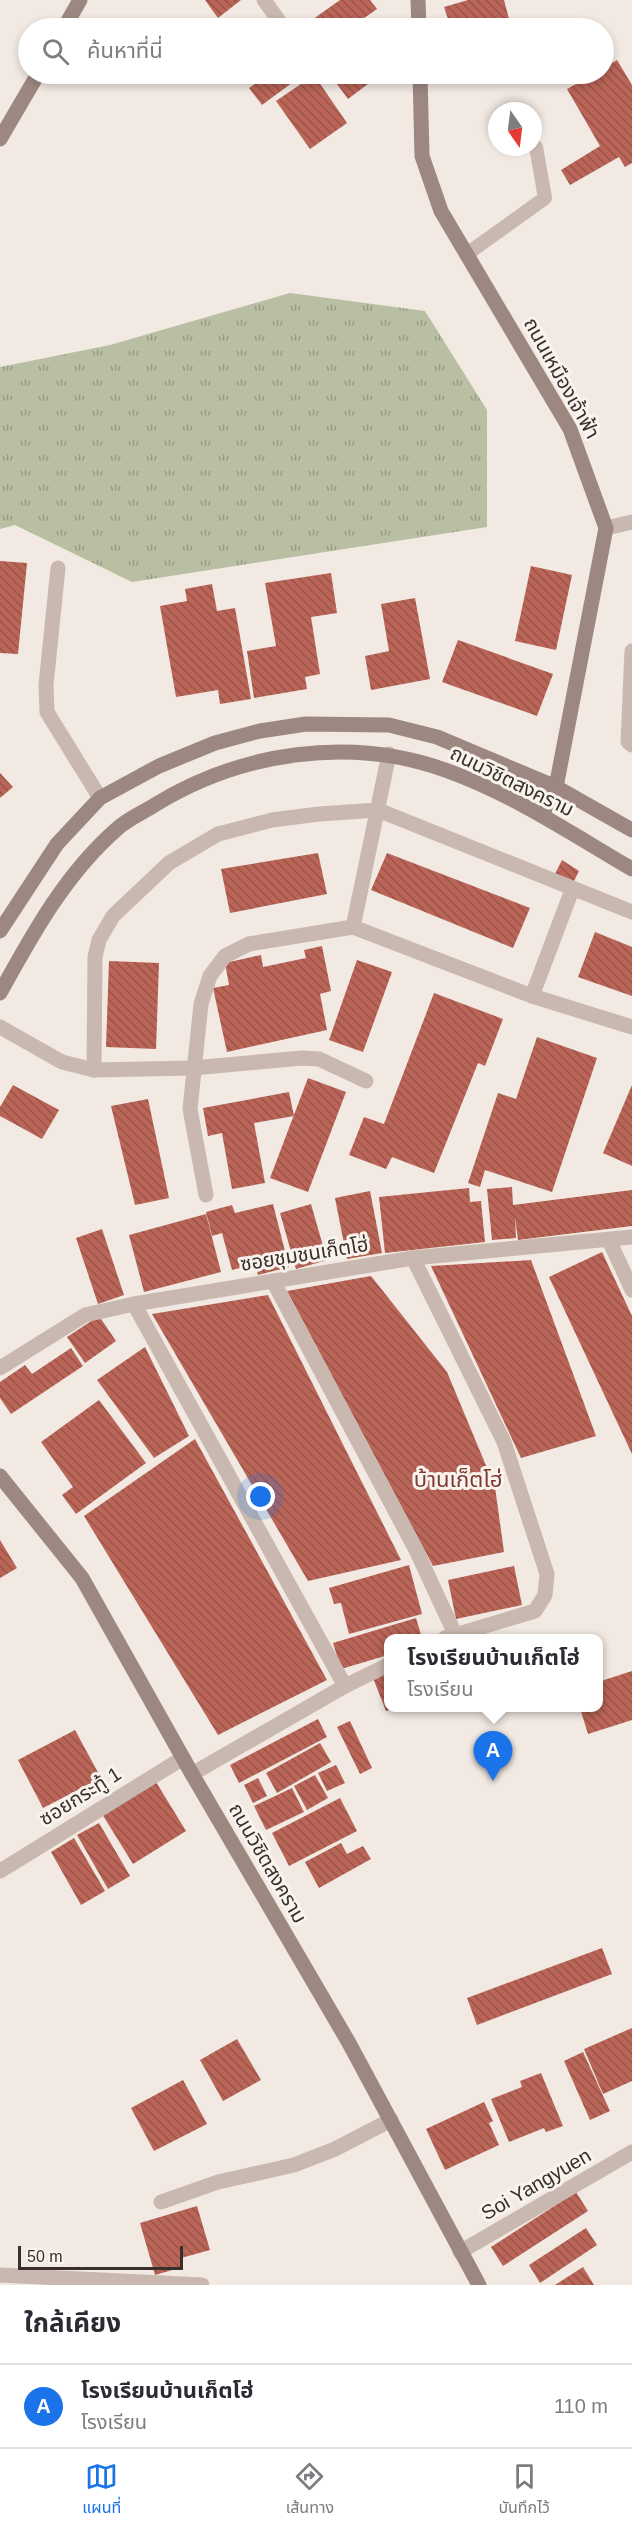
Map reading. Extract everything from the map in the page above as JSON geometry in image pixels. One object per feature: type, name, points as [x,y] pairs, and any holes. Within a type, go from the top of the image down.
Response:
[{"type":"main road","points":[[70,18],[80,0]]},
{"type":"main road","points":[[418,0],[419,18]]},
{"type":"main road","points":[[0,138],[32,84]]},
{"type":"main road","name":"ถนนเหมืองเจ้าฟ้า","points":[[420,84],[422,156],[441,211],[570,429],[606,528]]},
{"type":"main road","points":[[542,814],[556,787],[606,528]]},
{"type":"main road","name":"ถนนวิชิตสงคราม","points":[[0,931],[57,844],[100,798],[159,766],[215,743],[260,731],[306,724],[388,725],[437,737],[556,787],[632,830]]},
{"type":"main road","name":"ถนนวิชิตสงคราม","points":[[0,993],[38,923],[81,866],[119,827],[176,792],[254,762],[320,751],[389,754],[447,770],[542,814],[632,869]]},
{"type":"main road","name":"ถนนวิชิตสงคราม","points":[[0,1476],[82,1578],[192,1774],[349,2043],[479,2285]]},
{"type":"street","points":[[264,0],[277,18]]},
{"type":"street","points":[[606,528],[632,522]]},
{"type":"street","points":[[58,568],[46,685],[47,712],[100,798]]},
{"type":"street","points":[[632,651],[628,742],[632,745]]},
{"type":"street","points":[[353,927],[389,754]]},
{"type":"street","points":[[94,1070],[95,957],[99,940],[112,916],[169,863],[218,834],[272,820],[378,810],[572,890],[632,912]]},
{"type":"street","points":[[532,996],[572,890]]},
{"type":"street","points":[[206,1195],[190,1108],[201,1004],[210,976],[225,956],[249,944],[353,927],[532,996],[632,1027]]},
{"type":"street","points":[[0,1027],[62,1062],[94,1070],[193,1068],[311,1058],[319,1059],[366,1081]]},
{"type":"street","name":"ซอยชุมชนเก็ตโฮ่","points":[[0,1368],[85,1315],[134,1304],[413,1258],[632,1237]]},
{"type":"street","points":[[609,1240],[632,1290]]},
{"type":"street","points":[[413,1258],[504,1442],[547,1574],[545,1595],[535,1611],[457,1634]]},
{"type":"street","points":[[273,1281],[417,1552],[449,1634]]},
{"type":"street","points":[[134,1304],[345,1686]]},
{"type":"street","points":[[192,1774],[345,1686],[384,1667]]},
{"type":"street","name":"ซอยกระทู้ 1","points":[[0,1871],[183,1758]]},
{"type":"street","points":[[161,2202],[218,2182],[294,2165],[335,2149],[391,2121]]},
{"type":"street","name":"Soi Yangyuen","points":[[460,2252],[632,2152]]},
{"type":"street","points":[[0,2275],[202,2285]]},
{"type":"lane","points":[[467,254],[545,198],[538,156]]},
{"type":"green space","points":[[290,293],[425,311],[487,410],[487,527],[132,582],[15,525],[0,529],[0,367],[110,345]]},
{"type":"building","points":[[205,0],[241,0],[218,18]]},
{"type":"building","points":[[340,0],[370,0],[377,9],[364,18],[315,18]]},
{"type":"building","points":[[468,0],[504,0],[509,18],[448,18],[444,7]]},
{"type":"building","points":[[617,60],[632,85],[632,163],[625,167],[619,157],[570,185],[561,170],[600,146],[567,89],[576,84],[614,84],[614,62]]},
{"type":"building","points":[[255,84],[290,84],[262,105],[249,88]]},
{"type":"building","points":[[301,84],[320,84],[347,123],[310,149],[276,101]]},
{"type":"building","points":[[337,84],[368,84],[348,99]]},
{"type":"building","points":[[0,561],[27,563],[18,654],[0,653]]},
{"type":"building","points":[[531,566],[572,575],[556,650],[515,641]]},
{"type":"building","points":[[331,573],[337,613],[311,617],[320,674],[305,677],[307,689],[254,698],[247,651],[276,646],[265,583]]},
{"type":"building","points":[[212,584],[217,611],[235,608],[251,699],[220,704],[218,690],[176,697],[160,606],[187,601],[185,589]]},
{"type":"building","points":[[415,598],[430,679],[371,690],[365,656],[389,651],[381,604]]},
{"type":"building","points":[[458,640],[553,674],[537,716],[442,682]]},
{"type":"building","points":[[0,773],[13,787],[0,798]]},
{"type":"building","points":[[318,853],[327,894],[230,913],[221,869]]},
{"type":"building","points":[[387,853],[530,908],[513,948],[371,890]]},
{"type":"building","points":[[562,860],[579,871],[573,883],[555,874]]},
{"type":"building","points":[[595,932],[632,947],[632,996],[578,977]]},
{"type":"building","points":[[322,946],[331,991],[320,994],[327,1030],[227,1052],[213,988],[229,985],[225,963],[261,955],[263,967],[306,958],[304,950]]},
{"type":"building","points":[[357,960],[392,972],[363,1052],[329,1040]]},
{"type":"building","points":[[109,961],[159,963],[156,1049],[106,1047]]},
{"type":"building","points":[[434,993],[503,1019],[485,1066],[478,1063],[434,1173],[392,1157],[386,1169],[349,1155],[364,1117],[384,1124]]},
{"type":"building","points":[[537,1037],[597,1058],[552,1192],[485,1170],[480,1187],[468,1183],[498,1093],[516,1099]]},
{"type":"building","points":[[308,1078],[346,1092],[308,1192],[270,1178]]},
{"type":"building","points":[[13,1085],[59,1110],[42,1139],[0,1116],[0,1107]]},
{"type":"building","points":[[632,1085],[632,1166],[603,1153]]},
{"type":"building","points":[[289,1092],[294,1116],[254,1123],[265,1183],[232,1189],[222,1133],[208,1136],[203,1108]]},
{"type":"building","points":[[148,1099],[169,1198],[135,1205],[111,1106]]},
{"type":"building","points":[[512,1187],[513,1205],[632,1190],[632,1226],[518,1240],[515,1217],[516,1238],[492,1240],[487,1189]]},
{"type":"building","points":[[469,1188],[470,1202],[481,1201],[485,1242],[385,1253],[379,1197]]},
{"type":"building","points":[[370,1191],[382,1253],[347,1259],[335,1198]]},
{"type":"building","points":[[273,1204],[289,1267],[258,1275],[255,1264],[232,1270],[222,1233],[212,1236],[206,1212],[232,1205],[235,1213]]},
{"type":"building","points":[[311,1204],[327,1260],[296,1269],[280,1213]]},
{"type":"building","points":[[206,1214],[221,1272],[144,1292],[129,1235]]},
{"type":"building","points":[[102,1229],[124,1295],[98,1304],[76,1238]]},
{"type":"building","points":[[602,1252],[632,1316],[632,1454],[549,1277]]},
{"type":"building","points":[[531,1260],[596,1436],[521,1458],[431,1266]]},
{"type":"building","points":[[371,1276],[447,1372],[495,1487],[504,1552],[433,1566],[287,1291]]},
{"type":"building","points":[[268,1295],[401,1560],[308,1581],[152,1314]]},
{"type":"building","points":[[99,1316],[116,1341],[85,1363],[67,1337]]},
{"type":"building","points":[[145,1347],[189,1436],[154,1458],[97,1380]]},
{"type":"building","points":[[71,1348],[83,1366],[11,1414],[0,1398],[0,1382],[25,1365],[32,1374]]},
{"type":"building","points":[[99,1400],[146,1463],[76,1514],[62,1495],[73,1487],[41,1442]]},
{"type":"building","points":[[195,1439],[327,1680],[218,1735],[84,1516]]},
{"type":"building","points":[[0,1540],[17,1568],[0,1578]]},
{"type":"building","points":[[409,1565],[422,1614],[349,1634],[341,1603],[334,1604],[329,1588]]},
{"type":"building","points":[[514,1566],[522,1605],[456,1619],[448,1580]]},
{"type":"building","points":[[416,1618],[421,1634],[384,1634],[384,1656],[341,1669],[333,1643]]},
{"type":"building","points":[[632,1671],[632,1720],[588,1734],[581,1712],[603,1712],[603,1680]]},
{"type":"building","points":[[384,1674],[384,1706],[373,1678]]},
{"type":"building","points":[[318,1719],[327,1737],[239,1783],[230,1765]]},
{"type":"building","points":[[350,1721],[372,1768],[360,1774],[337,1727]]},
{"type":"building","points":[[75,1730],[101,1778],[43,1808],[18,1760]]},
{"type":"building","points":[[320,1743],[331,1762],[277,1793],[266,1773]]},
{"type":"building","points":[[336,1765],[345,1783],[327,1791],[318,1773]]},
{"type":"building","points":[[315,1775],[328,1798],[307,1810],[294,1786]]},
{"type":"building","points":[[258,1778],[267,1796],[253,1803],[244,1785]]},
{"type":"building","points":[[156,1782],[186,1831],[133,1864],[102,1814]]},
{"type":"building","points":[[292,1788],[304,1812],[266,1830],[254,1806]]},
{"type":"building","points":[[340,1798],[357,1831],[289,1866],[272,1833]]},
{"type":"building","points":[[99,1823],[130,1876],[108,1889],[77,1835]]},
{"type":"building","points":[[74,1838],[105,1891],[81,1905],[51,1852]]},
{"type":"building","points":[[341,1843],[347,1854],[363,1846],[371,1859],[319,1888],[305,1862]]},
{"type":"building","points":[[602,1948],[612,1974],[477,2025],[467,1998]]},
{"type":"building","points":[[632,2028],[632,2081],[603,2094],[584,2049]]},
{"type":"building","points":[[237,2039],[261,2080],[223,2101],[200,2060]]},
{"type":"building","points":[[583,2052],[610,2111],[590,2120],[564,2061]]},
{"type":"building","points":[[541,2073],[563,2126],[546,2132],[544,2128],[509,2142],[491,2099],[522,2087],[520,2081]]},
{"type":"building","points":[[183,2080],[207,2124],[154,2151],[131,2108]]},
{"type":"building","points":[[484,2102],[493,2121],[489,2123],[499,2145],[445,2170],[426,2129]]},
{"type":"building","points":[[576,2192],[588,2211],[503,2266],[491,2247]]},
{"type":"building","points":[[197,2206],[210,2250],[181,2258],[183,2267],[155,2275],[140,2223]]},
{"type":"building","points":[[586,2228],[597,2245],[540,2283],[529,2265]]},
{"type":"building","points":[[583,2267],[594,2285],[555,2285]]},
{"type":"place","name":"โรงเรียนบ้านเก็ตโฮ่","points":[[493,1781]]},
{"type":"district","name":"บ้านเก็ตโฮ่","points":[[458,1479]]}]
